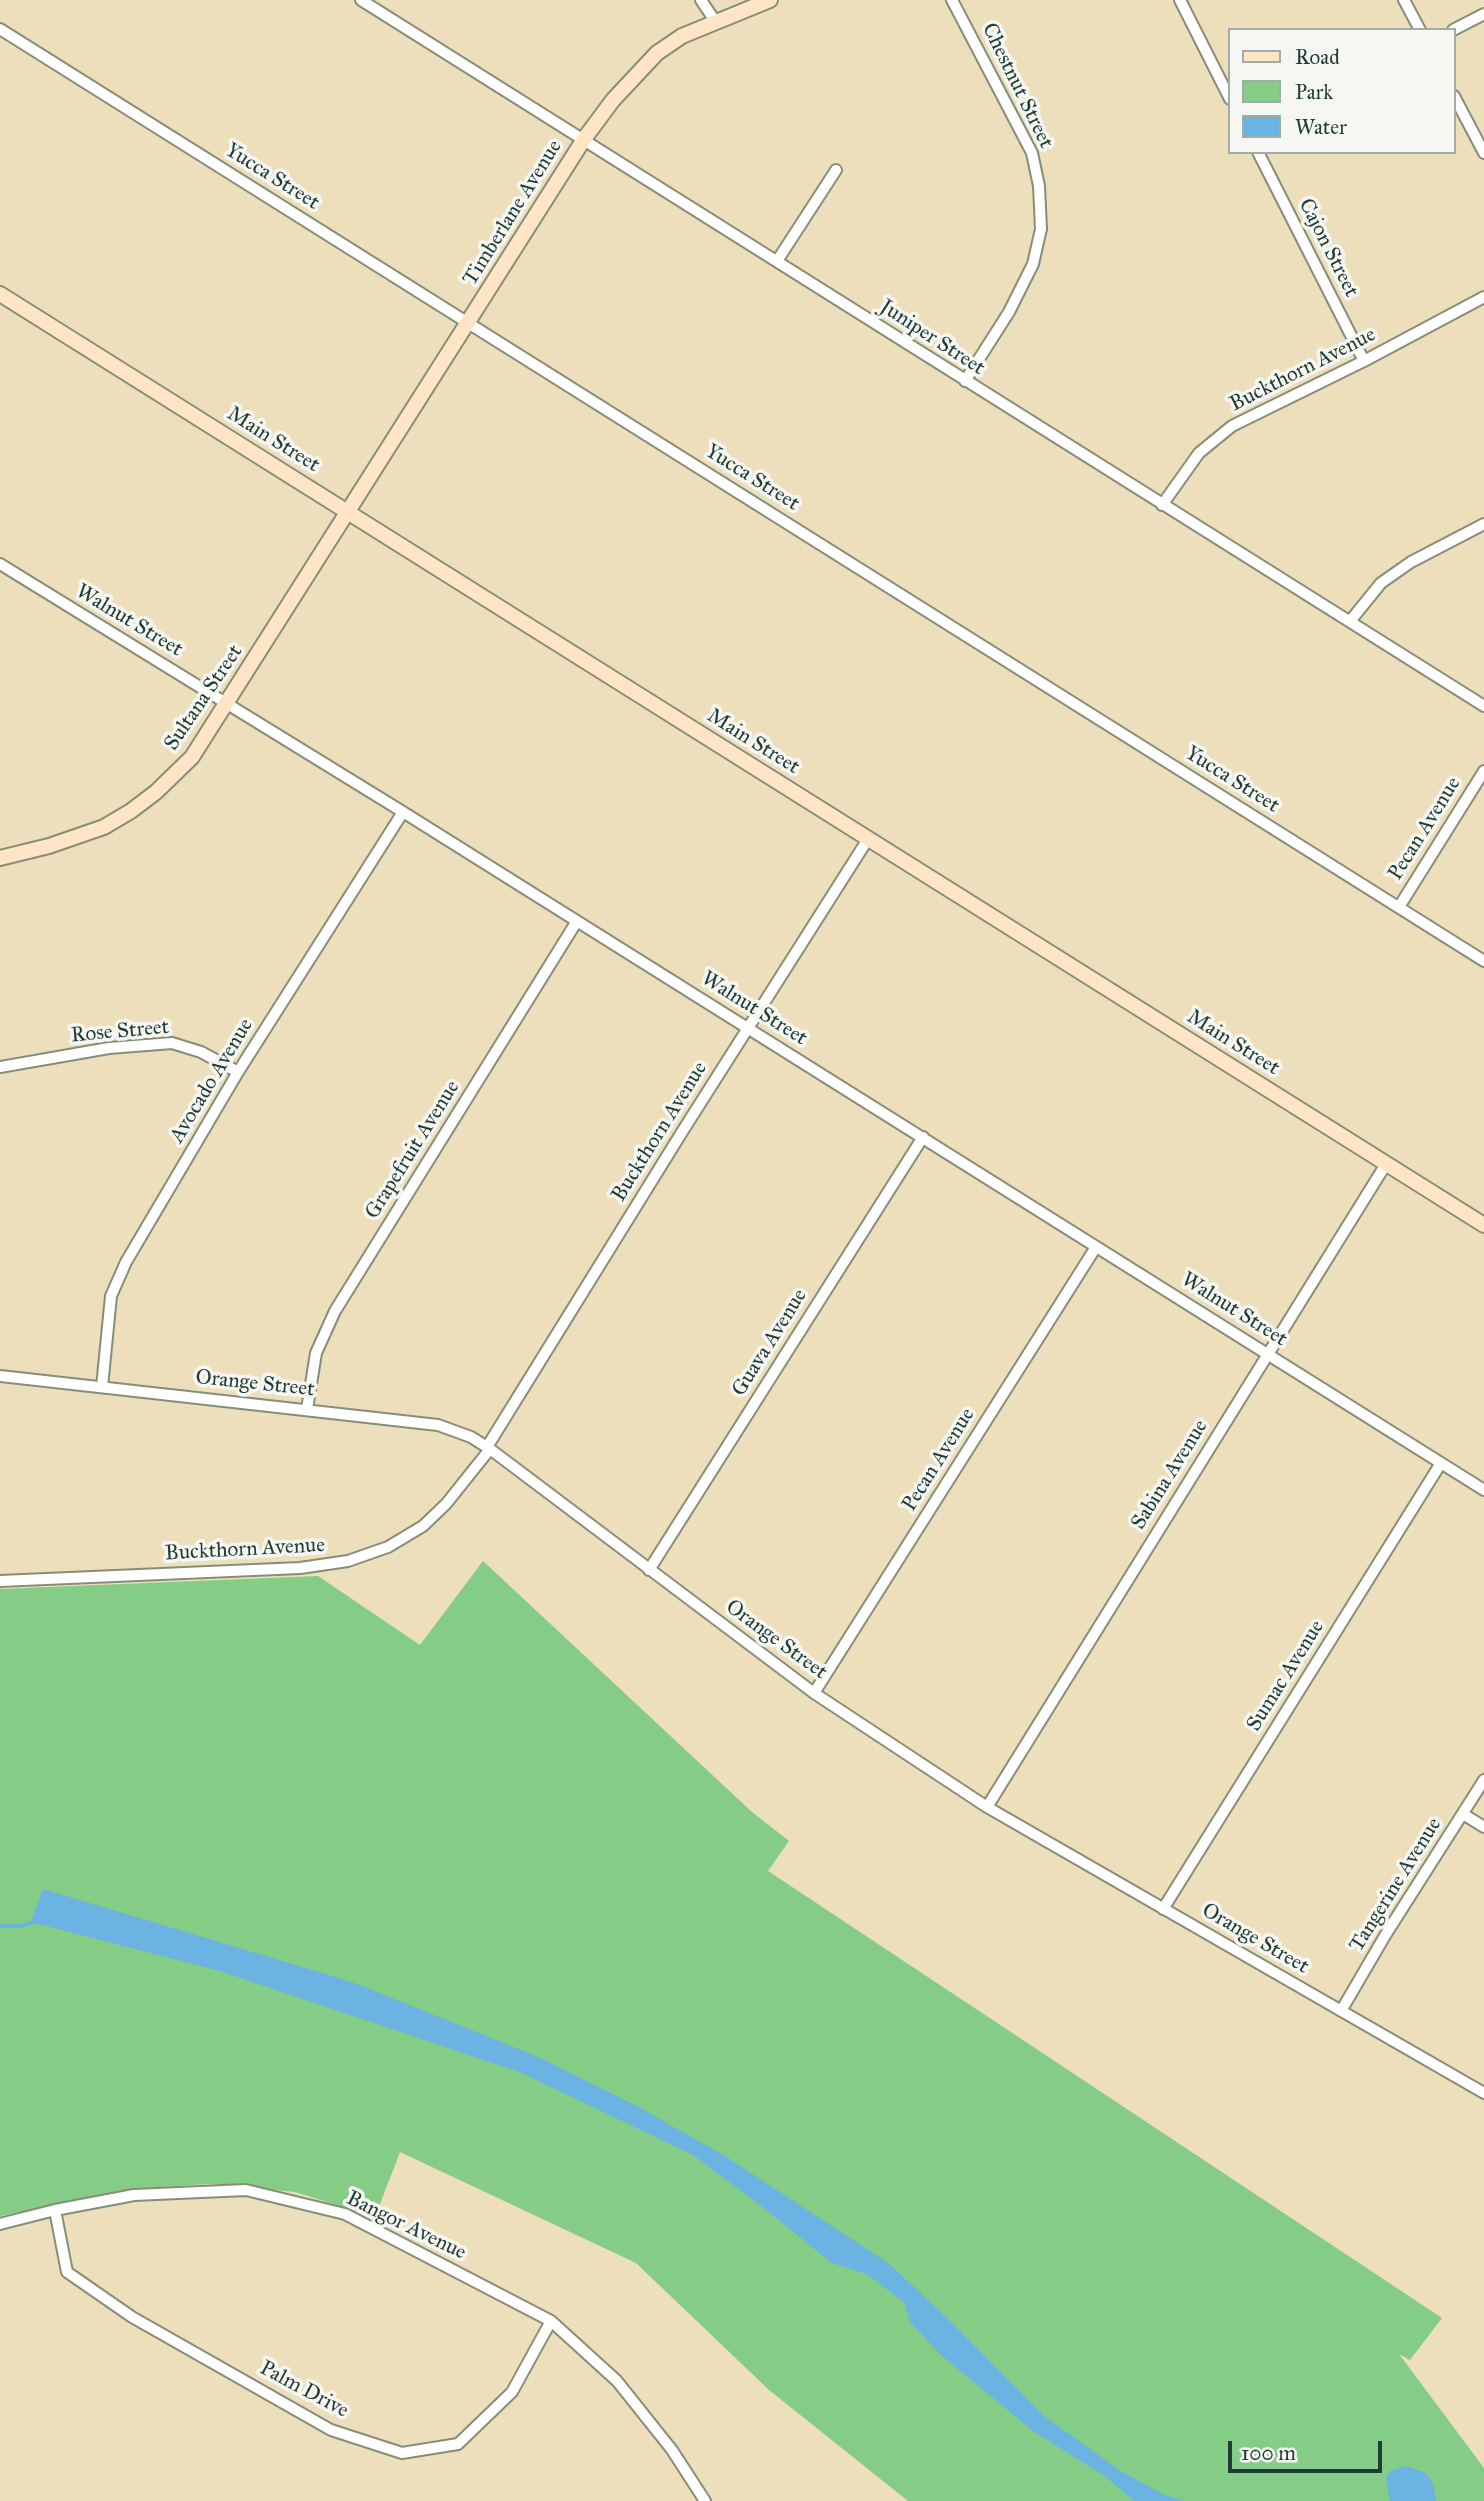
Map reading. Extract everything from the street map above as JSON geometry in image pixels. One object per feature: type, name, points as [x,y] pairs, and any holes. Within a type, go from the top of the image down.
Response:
[{"type":"main road","name":"Timberlane Avenue","points":[[349,512],[584,139],[613,100],[657,53],[682,36],[770,0]]},
{"type":"main road","name":"Main Street","points":[[0,294],[1484,1225]]},
{"type":"main road","name":"Sultana Street","points":[[0,858],[49,846],[104,827],[131,811],[175,776],[192,757],[349,512]]},
{"type":"street","name":"Juniper Street","points":[[361,0],[1484,706]]},
{"type":"street","points":[[701,0],[715,21]]},
{"type":"street","name":"Chestnut Street","points":[[953,0],[1031,153],[1039,186],[1041,229],[1034,264],[1009,312],[965,381]]},
{"type":"street","points":[[1180,0],[1228,95]]},
{"type":"street","points":[[1404,0],[1419,28]]},
{"type":"street","points":[[1456,28],[1484,14]]},
{"type":"street","name":"Yucca Street","points":[[0,29],[1484,961]]},
{"type":"street","points":[[1456,100],[1484,153]]},
{"type":"street","name":"Cajon Street","points":[[1259,154],[1364,361]]},
{"type":"street","points":[[777,261],[835,170]]},
{"type":"street","name":"Buckthorn Avenue","points":[[1162,505],[1199,453],[1232,426],[1364,361],[1484,297]]},
{"type":"street","points":[[1351,620],[1381,583],[1411,562],[1484,524]]},
{"type":"street","name":"Walnut Street","points":[[0,565],[578,921],[1484,1490]]},
{"type":"street","name":"Pecan Avenue","points":[[1399,907],[1484,772]]},
{"type":"street","name":"Avocado Avenue","points":[[102,1387],[111,1296],[126,1262],[238,1072],[403,812]]},
{"type":"street","name":"Buckthorn Avenue","points":[[0,1581],[300,1568],[348,1561],[388,1548],[423,1526],[446,1504],[488,1448],[868,839]]},
{"type":"street","name":"Grapefruit Avenue","points":[[307,1409],[316,1353],[335,1311],[578,921]]},
{"type":"street","name":"Rose Street","points":[[0,1067],[109,1048],[172,1043],[201,1052],[238,1072]]},
{"type":"street","name":"Guava Avenue","points":[[649,1570],[923,1137]]},
{"type":"street","name":"Sabina Avenue","points":[[987,1807],[1386,1164]]},
{"type":"street","name":"Pecan Avenue","points":[[814,1693],[1096,1247]]},
{"type":"street","name":"Orange Street","points":[[0,1376],[438,1425],[471,1437],[814,1693],[987,1807],[1484,2093]]},
{"type":"street","name":"Sumac Avenue","points":[[1163,1909],[1441,1464]]},
{"type":"street","name":"Tangerine Avenue","points":[[1341,2011],[1386,1934],[1484,1780]]},
{"type":"street","points":[[1463,1814],[1484,1827]]},
{"type":"street","name":"Bangor Avenue","points":[[0,2224],[134,2195],[246,2190],[345,2214],[551,2321],[617,2381],[672,2450],[705,2501]]},
{"type":"street","name":"Palm Drive","points":[[55,2210],[67,2272],[132,2317],[331,2430],[402,2453],[458,2444],[512,2392],[551,2321]]},
{"type":"green space","points":[[483,1561],[752,1812],[789,1841],[768,1871],[1442,2318],[1410,2360],[1399,2354],[1484,2468],[1484,2501],[908,2501],[769,2390],[636,2263],[400,2152],[375,2217],[295,2192],[209,2184],[131,2189],[0,2216],[0,1589],[318,1576],[420,1645]]},
{"type":"water","points":[[43,1889],[352,1982],[536,2056],[635,2105],[728,2158],[888,2263],[1044,2416],[1119,2470],[1162,2494],[1184,2501],[1134,2501],[1106,2477],[1033,2431],[941,2355],[910,2322],[905,2303],[867,2274],[832,2263],[693,2155],[522,2073],[220,1971],[31,1922]]},
{"type":"water","points":[[1405,2466],[1424,2472],[1433,2483],[1436,2501],[1390,2501],[1386,2478],[1390,2471]]},
{"type":"waterway","points":[[0,1926],[21,1926],[36,1921]]}]
